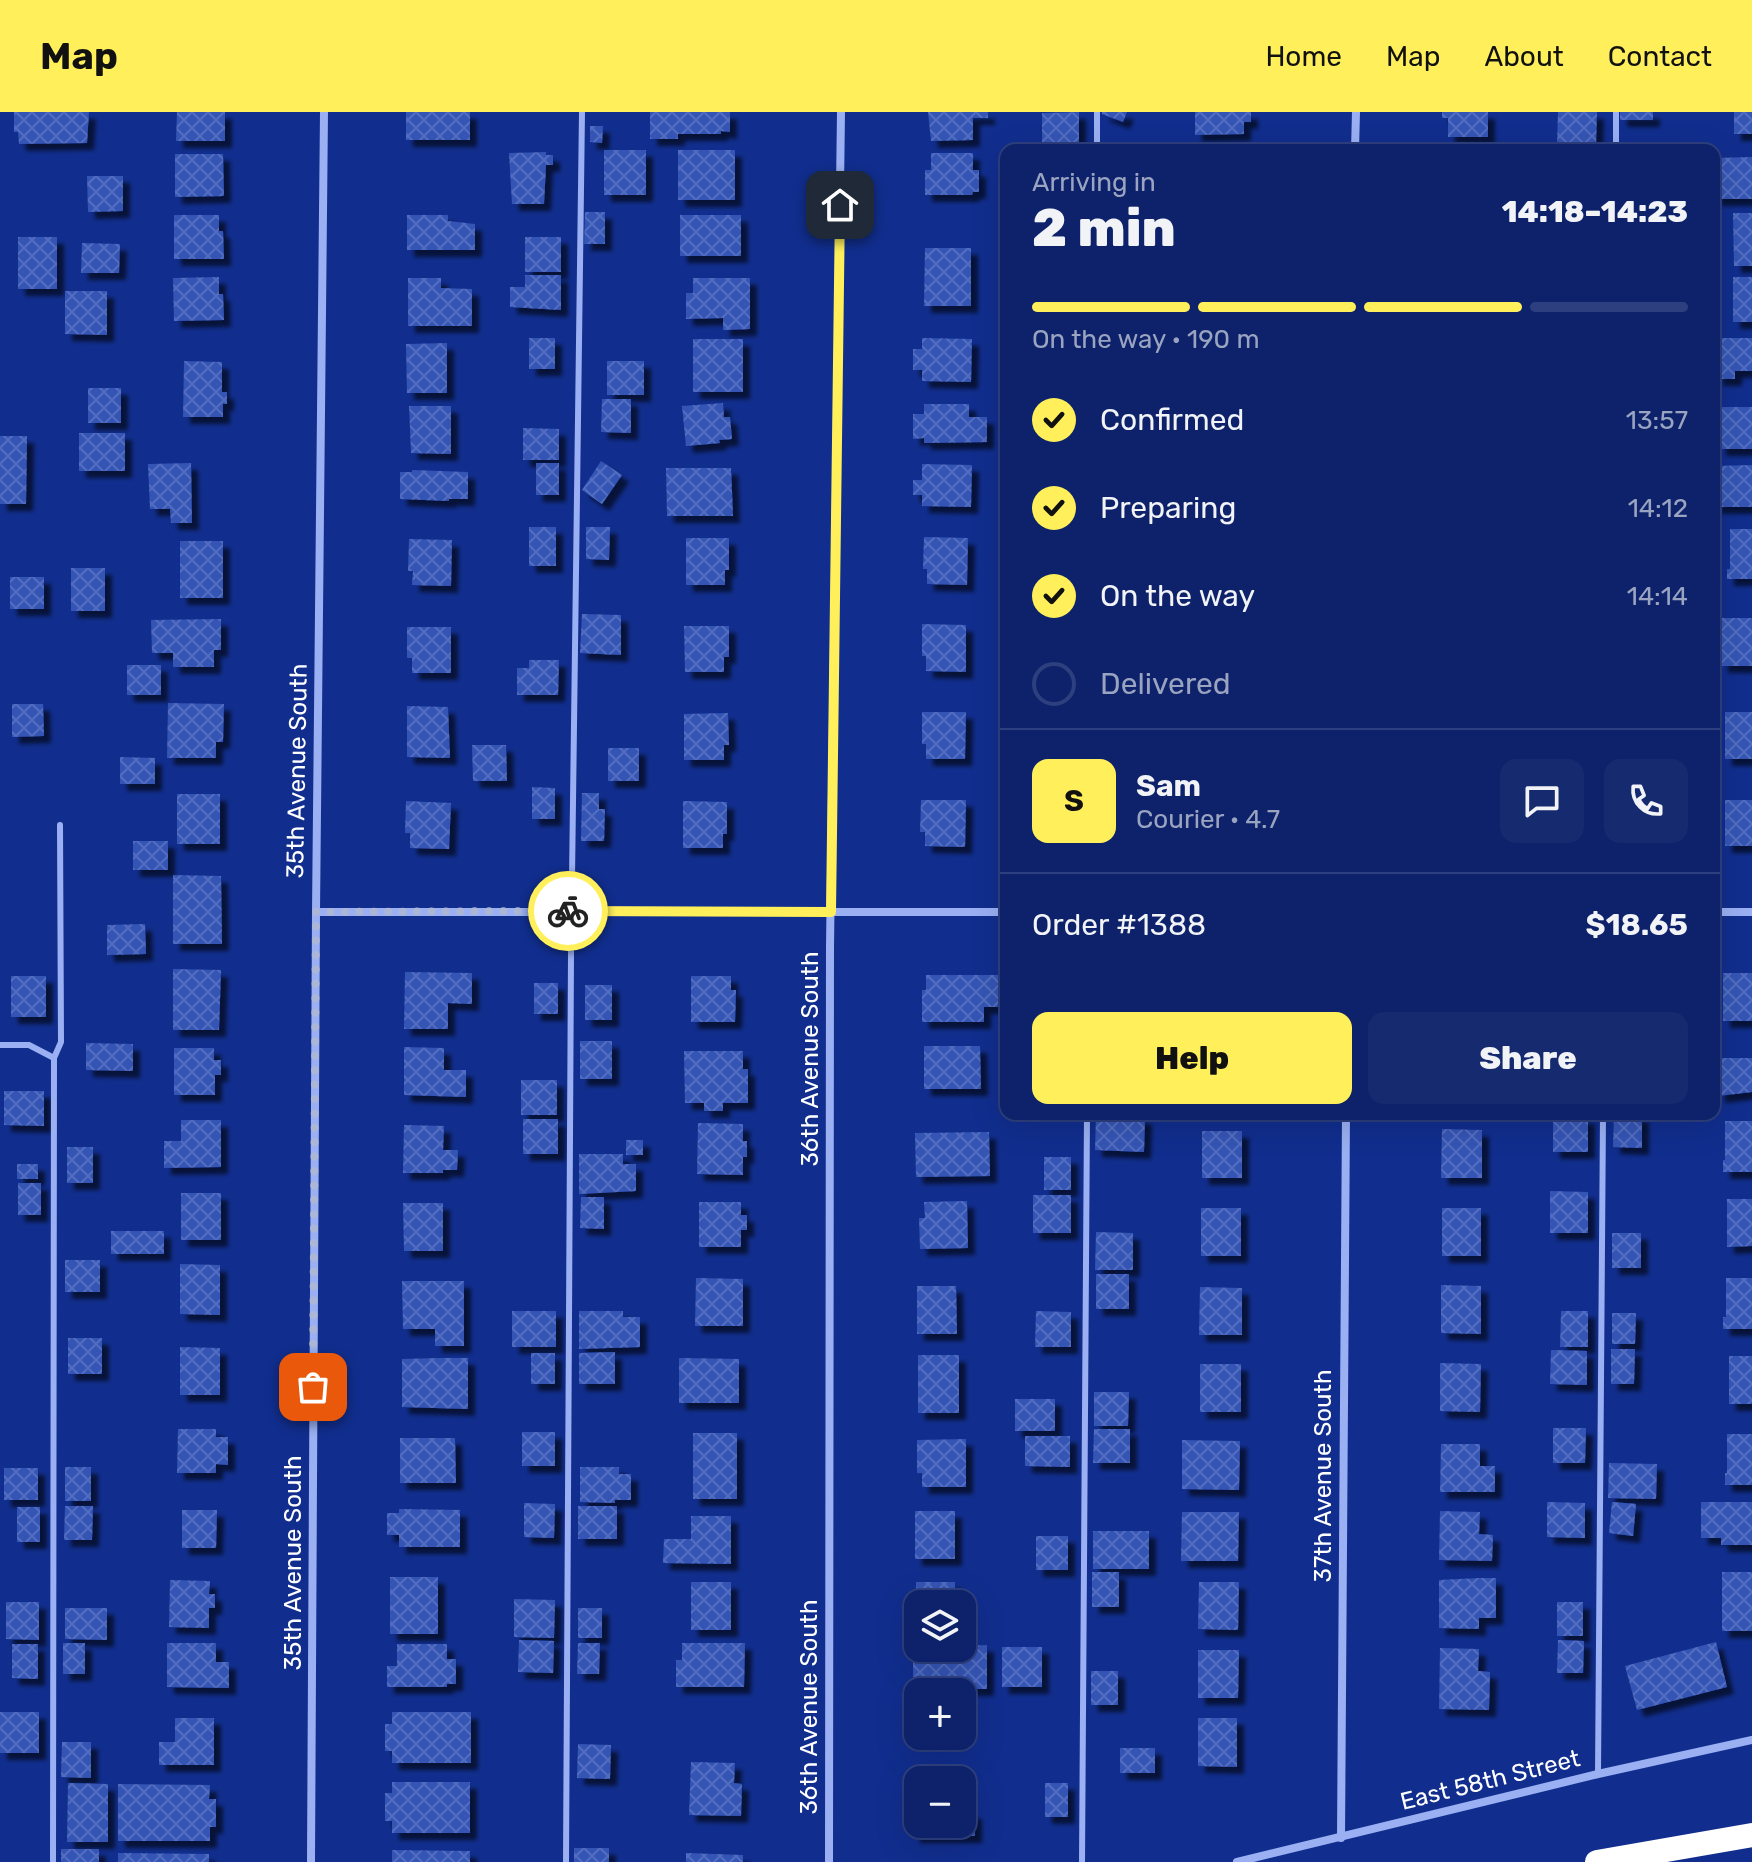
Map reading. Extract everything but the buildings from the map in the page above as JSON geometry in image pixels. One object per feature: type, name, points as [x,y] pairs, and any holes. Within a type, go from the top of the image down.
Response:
[{"type":"highway","points":[[1597,1862],[1752,1835]]},
{"type":"street","name":"35th Avenue South","points":[[311,1862],[324,112]]},
{"type":"street","name":"36th Avenue South","points":[[829,1862],[831,912],[841,112]]},
{"type":"street","points":[[1355,144],[1356,112]]},
{"type":"street","points":[[316,912],[1000,912]]},
{"type":"street","points":[[1720,912],[1752,912]]},
{"type":"street","name":"37th Avenue South","points":[[1341,1838],[1346,1120]]},
{"type":"street","name":"East 58th Street","points":[[1237,1862],[1598,1774],[1752,1740]]},
{"type":"lane","points":[[566,1862],[572,911],[582,112]]},
{"type":"lane","points":[[1097,112],[1097,144]]},
{"type":"lane","points":[[1616,112],[1616,144]]},
{"type":"lane","points":[[53,1862],[54,1058],[61,1042],[60,825]]},
{"type":"lane","points":[[0,1045],[29,1045],[54,1058]]},
{"type":"lane","points":[[1082,1862],[1087,1120]]},
{"type":"lane","points":[[1598,1774],[1603,1120]]},
{"type":"way so far","points":[[313,1387],[316,912],[568,911]]},
{"type":"route","points":[[568,911],[831,912],[840,205]]}]
